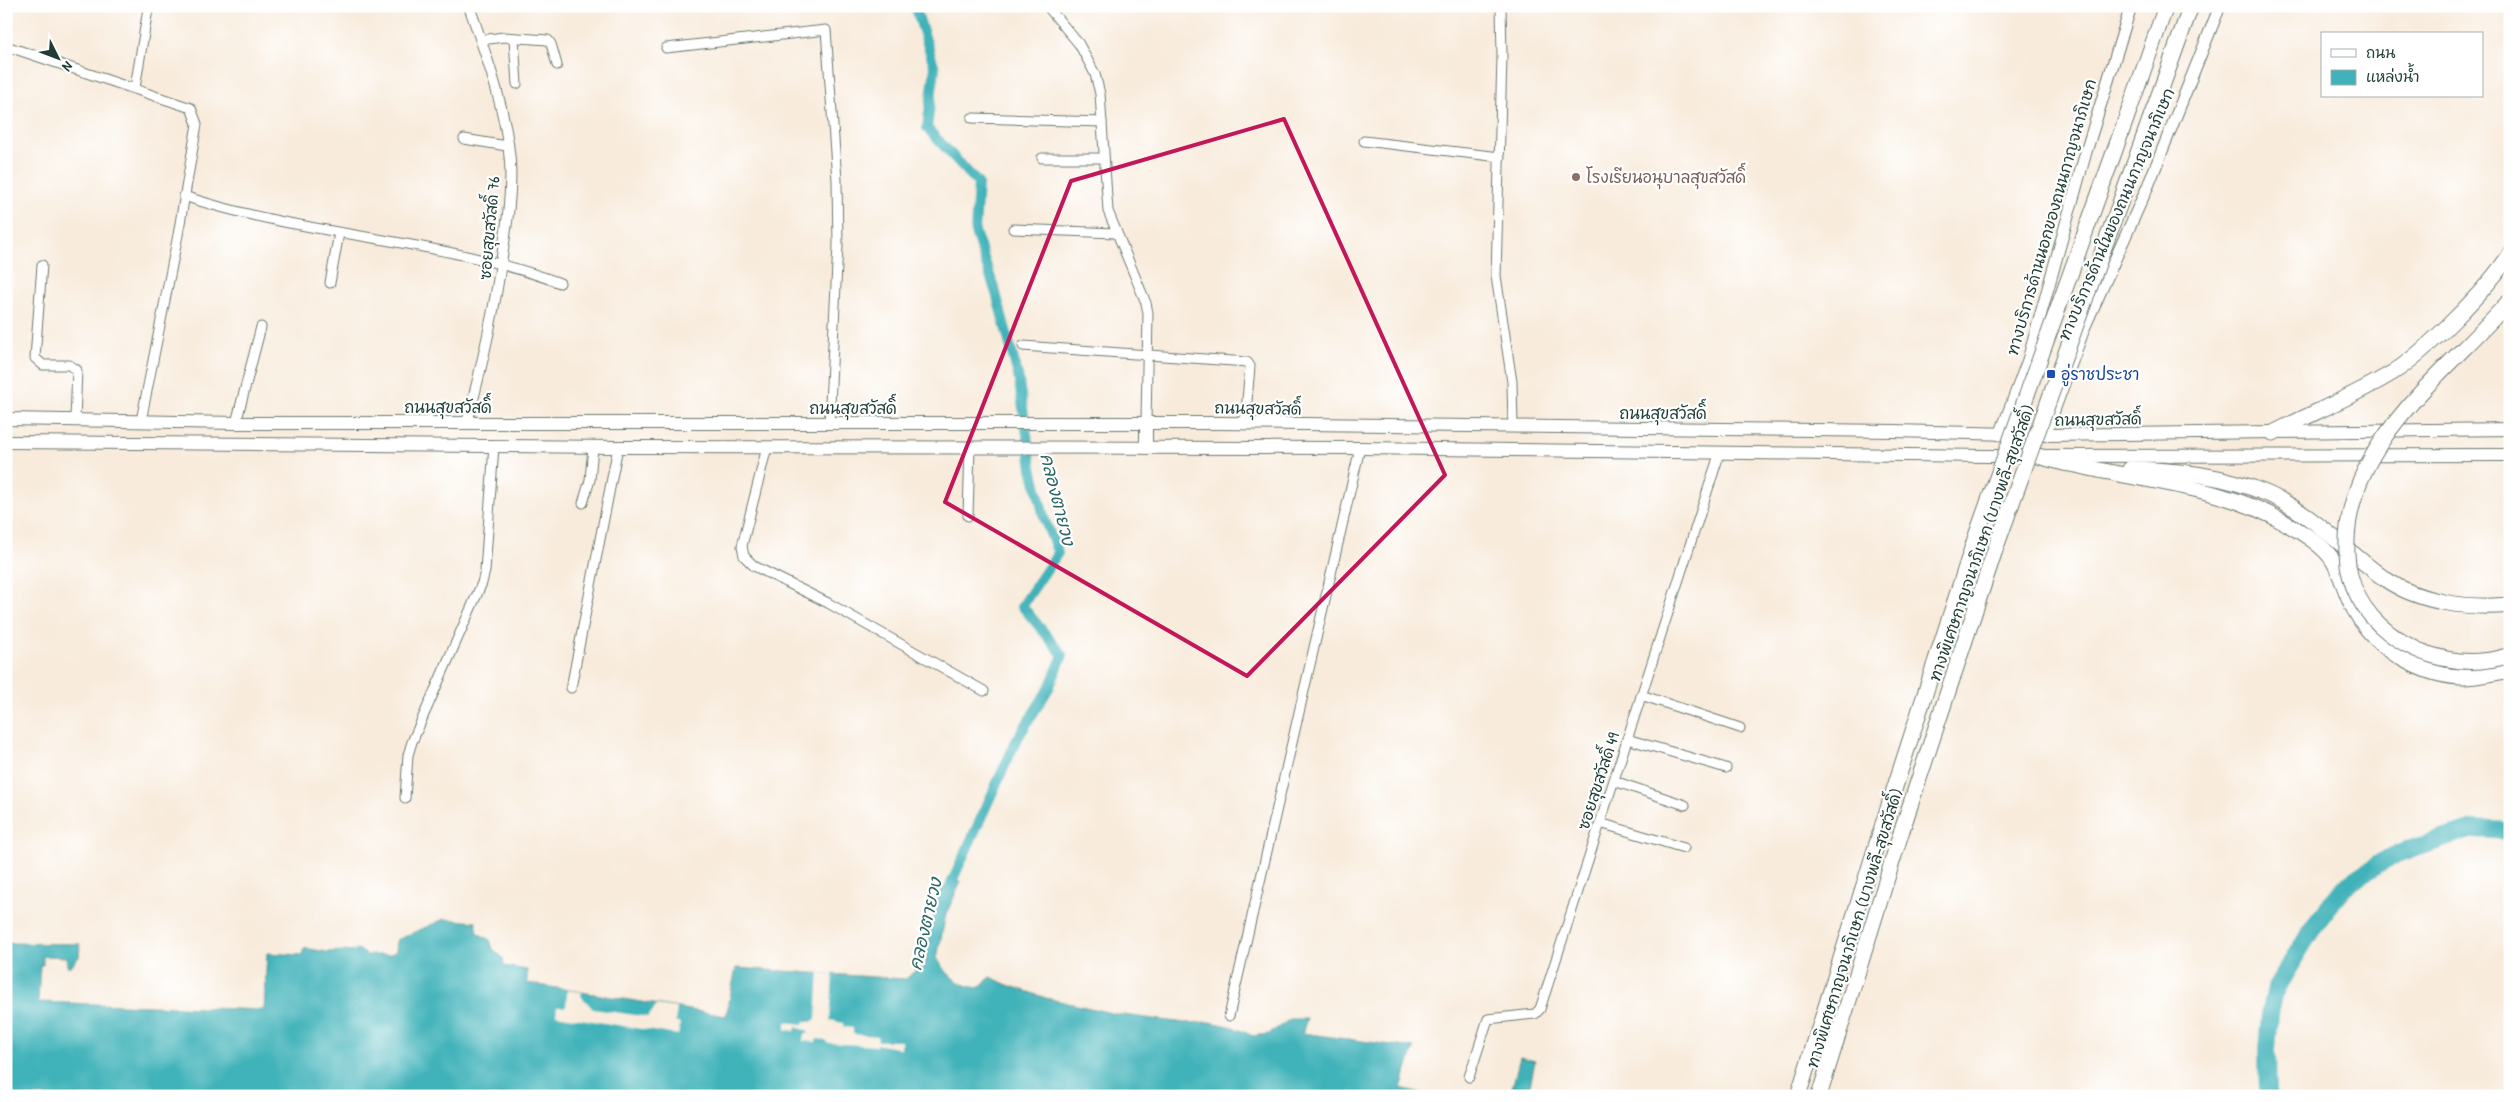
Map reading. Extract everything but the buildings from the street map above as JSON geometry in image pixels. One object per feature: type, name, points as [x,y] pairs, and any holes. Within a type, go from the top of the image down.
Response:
[{"type":"highway","name":"ทางพิเศษกาญจนาภิเษก (บางพลี-สุขสวัสดิ์)","points":[[1819,1096],[1902,830],[1996,547],[2190,6]]},
{"type":"highway","name":"ทางพิเศษกาญจนาภิเษก (บางพลี-สุขสวัสดิ์)","points":[[1798,1096],[1975,539],[2164,11]]},
{"type":"highway","points":[[2273,433],[2394,372],[2428,344],[2471,300],[2510,254]]},
{"type":"highway","points":[[2510,300],[2414,399],[2379,445],[2360,479],[2350,512],[2346,537],[2348,573],[2359,600],[2378,625],[2400,642],[2433,657],[2463,662],[2510,655]]},
{"type":"highway","points":[[2038,456],[2245,502],[2290,525],[2326,553],[2333,560],[2342,586],[2365,628],[2384,646],[2406,661],[2426,669],[2461,676],[2510,670]]},
{"type":"highway","points":[[2080,466],[2180,472],[2229,479],[2269,494],[2326,530],[2387,580],[2419,595],[2455,604],[2490,607],[2510,605]]},
{"type":"main road","name":"ทางบริการด้านนอกของถนนกาญจนาภิเษก","points":[[2000,435],[2028,360],[2086,152],[2131,6]]},
{"type":"main road","name":"ทางบริการด้านในของถนนกาญจนาภิเษก","points":[[2045,435],[2085,326],[2148,186],[2220,6]]},
{"type":"main road","name":"ถนนสุขสวัสดิ์","points":[[6,419],[236,423],[1146,423],[1894,431],[2000,435],[2510,430]]},
{"type":"main road","points":[[1146,423],[1146,448]]},
{"type":"main road","points":[[2038,456],[2045,435]]},
{"type":"main road","points":[[6,442],[592,447],[1360,448],[2038,456],[2510,456]]},
{"type":"street","points":[[135,88],[148,9],[146,6]]},
{"type":"street","name":"ซอยสุขสวัสดิ์ 76","points":[[467,423],[492,328],[510,192],[508,146],[496,90],[469,6]]},
{"type":"street","points":[[1047,6],[1088,58],[1100,94],[1108,210],[1146,303],[1146,423]]},
{"type":"street","points":[[1501,6],[1500,157],[1496,276],[1512,382],[1513,427]]},
{"type":"street","points":[[666,48],[826,30],[837,180],[838,245],[829,424]]},
{"type":"street","points":[[481,40],[504,37],[548,40],[557,65]]},
{"type":"street","points":[[514,39],[517,84]]},
{"type":"street","points":[[6,46],[135,88],[191,108],[194,112],[197,124],[178,235],[141,421]]},
{"type":"street","points":[[972,118],[1102,122]]},
{"type":"street","points":[[464,139],[508,146]]},
{"type":"street","points":[[1364,141],[1500,157]]},
{"type":"street","points":[[1042,158],[1104,158]]},
{"type":"street","points":[[184,196],[248,215],[501,264],[560,283]]},
{"type":"street","points":[[1013,229],[1116,233]]},
{"type":"street","points":[[330,283],[339,233]]},
{"type":"street","points":[[42,265],[35,358],[43,365],[69,365],[77,370],[75,420]]},
{"type":"street","points":[[236,423],[261,327]]},
{"type":"street","points":[[1023,346],[1247,362],[1250,366],[1245,424]]},
{"type":"street","points":[[405,798],[408,755],[412,742],[482,583],[485,571],[494,446]]},
{"type":"street","points":[[583,503],[590,480],[592,447]]},
{"type":"street","points":[[571,688],[618,447]]},
{"type":"street","points":[[768,447],[742,546],[744,556],[754,566],[828,603],[984,691]]},
{"type":"street","points":[[968,516],[970,447]]},
{"type":"street","points":[[1229,1016],[1360,448]]},
{"type":"street","name":"ซอยสุขสวัสดิ์ 49","points":[[1469,1077],[1488,1019],[1535,1014],[1540,1009],[1720,452]]},
{"type":"street","points":[[1642,695],[1740,728]]},
{"type":"street","points":[[1627,739],[1726,768]]},
{"type":"street","points":[[1614,781],[1685,805]]},
{"type":"street","points":[[1600,824],[1684,848]]},
{"type":"highlighted area","points":[[1284,119],[1445,475],[1247,676],[945,502],[1071,181]]},
{"type":"water","points":[[953,874],[961,882],[946,914],[937,958],[949,974],[958,982],[978,988],[991,977],[1005,984],[1046,998],[1116,1014],[1185,1023],[1210,1022],[1233,1027],[1253,1036],[1269,1034],[1290,1019],[1307,1019],[1302,1033],[1414,1048],[1401,1088],[1433,1096],[6,1096],[6,943],[80,944],[79,957],[71,966],[67,966],[67,957],[43,956],[43,965],[40,965],[38,1002],[264,1010],[267,953],[302,955],[304,948],[327,952],[360,950],[367,955],[390,955],[396,951],[397,940],[444,919],[476,922],[478,933],[490,940],[493,949],[503,958],[504,966],[527,970],[527,983],[726,1016],[736,968],[906,979],[917,969],[924,968],[938,895]]},
{"type":"water","points":[[1520,1057],[1535,1061],[1528,1096],[1510,1096]]},
{"type":"pier","points":[[819,973],[833,974],[830,1020],[843,1023],[844,1027],[853,1028],[853,1034],[877,1036],[878,1041],[901,1041],[901,1049],[877,1044],[877,1046],[827,1043],[826,1040],[817,1039],[816,1042],[803,1041],[804,1034],[808,1034],[809,1031],[796,1027],[795,1031],[786,1030],[786,1022],[803,1024],[804,1021],[811,1022],[816,1019]]},
{"type":"pier","points":[[567,990],[582,992],[581,996],[593,1009],[648,1017],[657,1005],[677,1008],[675,1022],[680,1024],[678,1035],[556,1015],[557,1007],[566,1007]]},
{"type":"waterway","name":"คลองตายวง","points":[[915,6],[935,68],[927,128],[978,183],[975,232],[996,293],[1018,375],[1032,468],[1045,521],[1058,553],[1022,606],[1063,655],[1049,688],[1016,741],[950,886]]},
{"type":"waterway","points":[[2268,1096],[2267,1049],[2270,1014],[2276,988],[2314,926],[2344,887],[2386,859],[2415,848],[2473,829],[2510,831]]},
{"type":"place","name":"โรงเรียนอนุบาลสุขสวัสดิ์","points":[[1576,177]]},
{"type":"place","name":"อู่ราชประชา","points":[[2051,374]]}]
